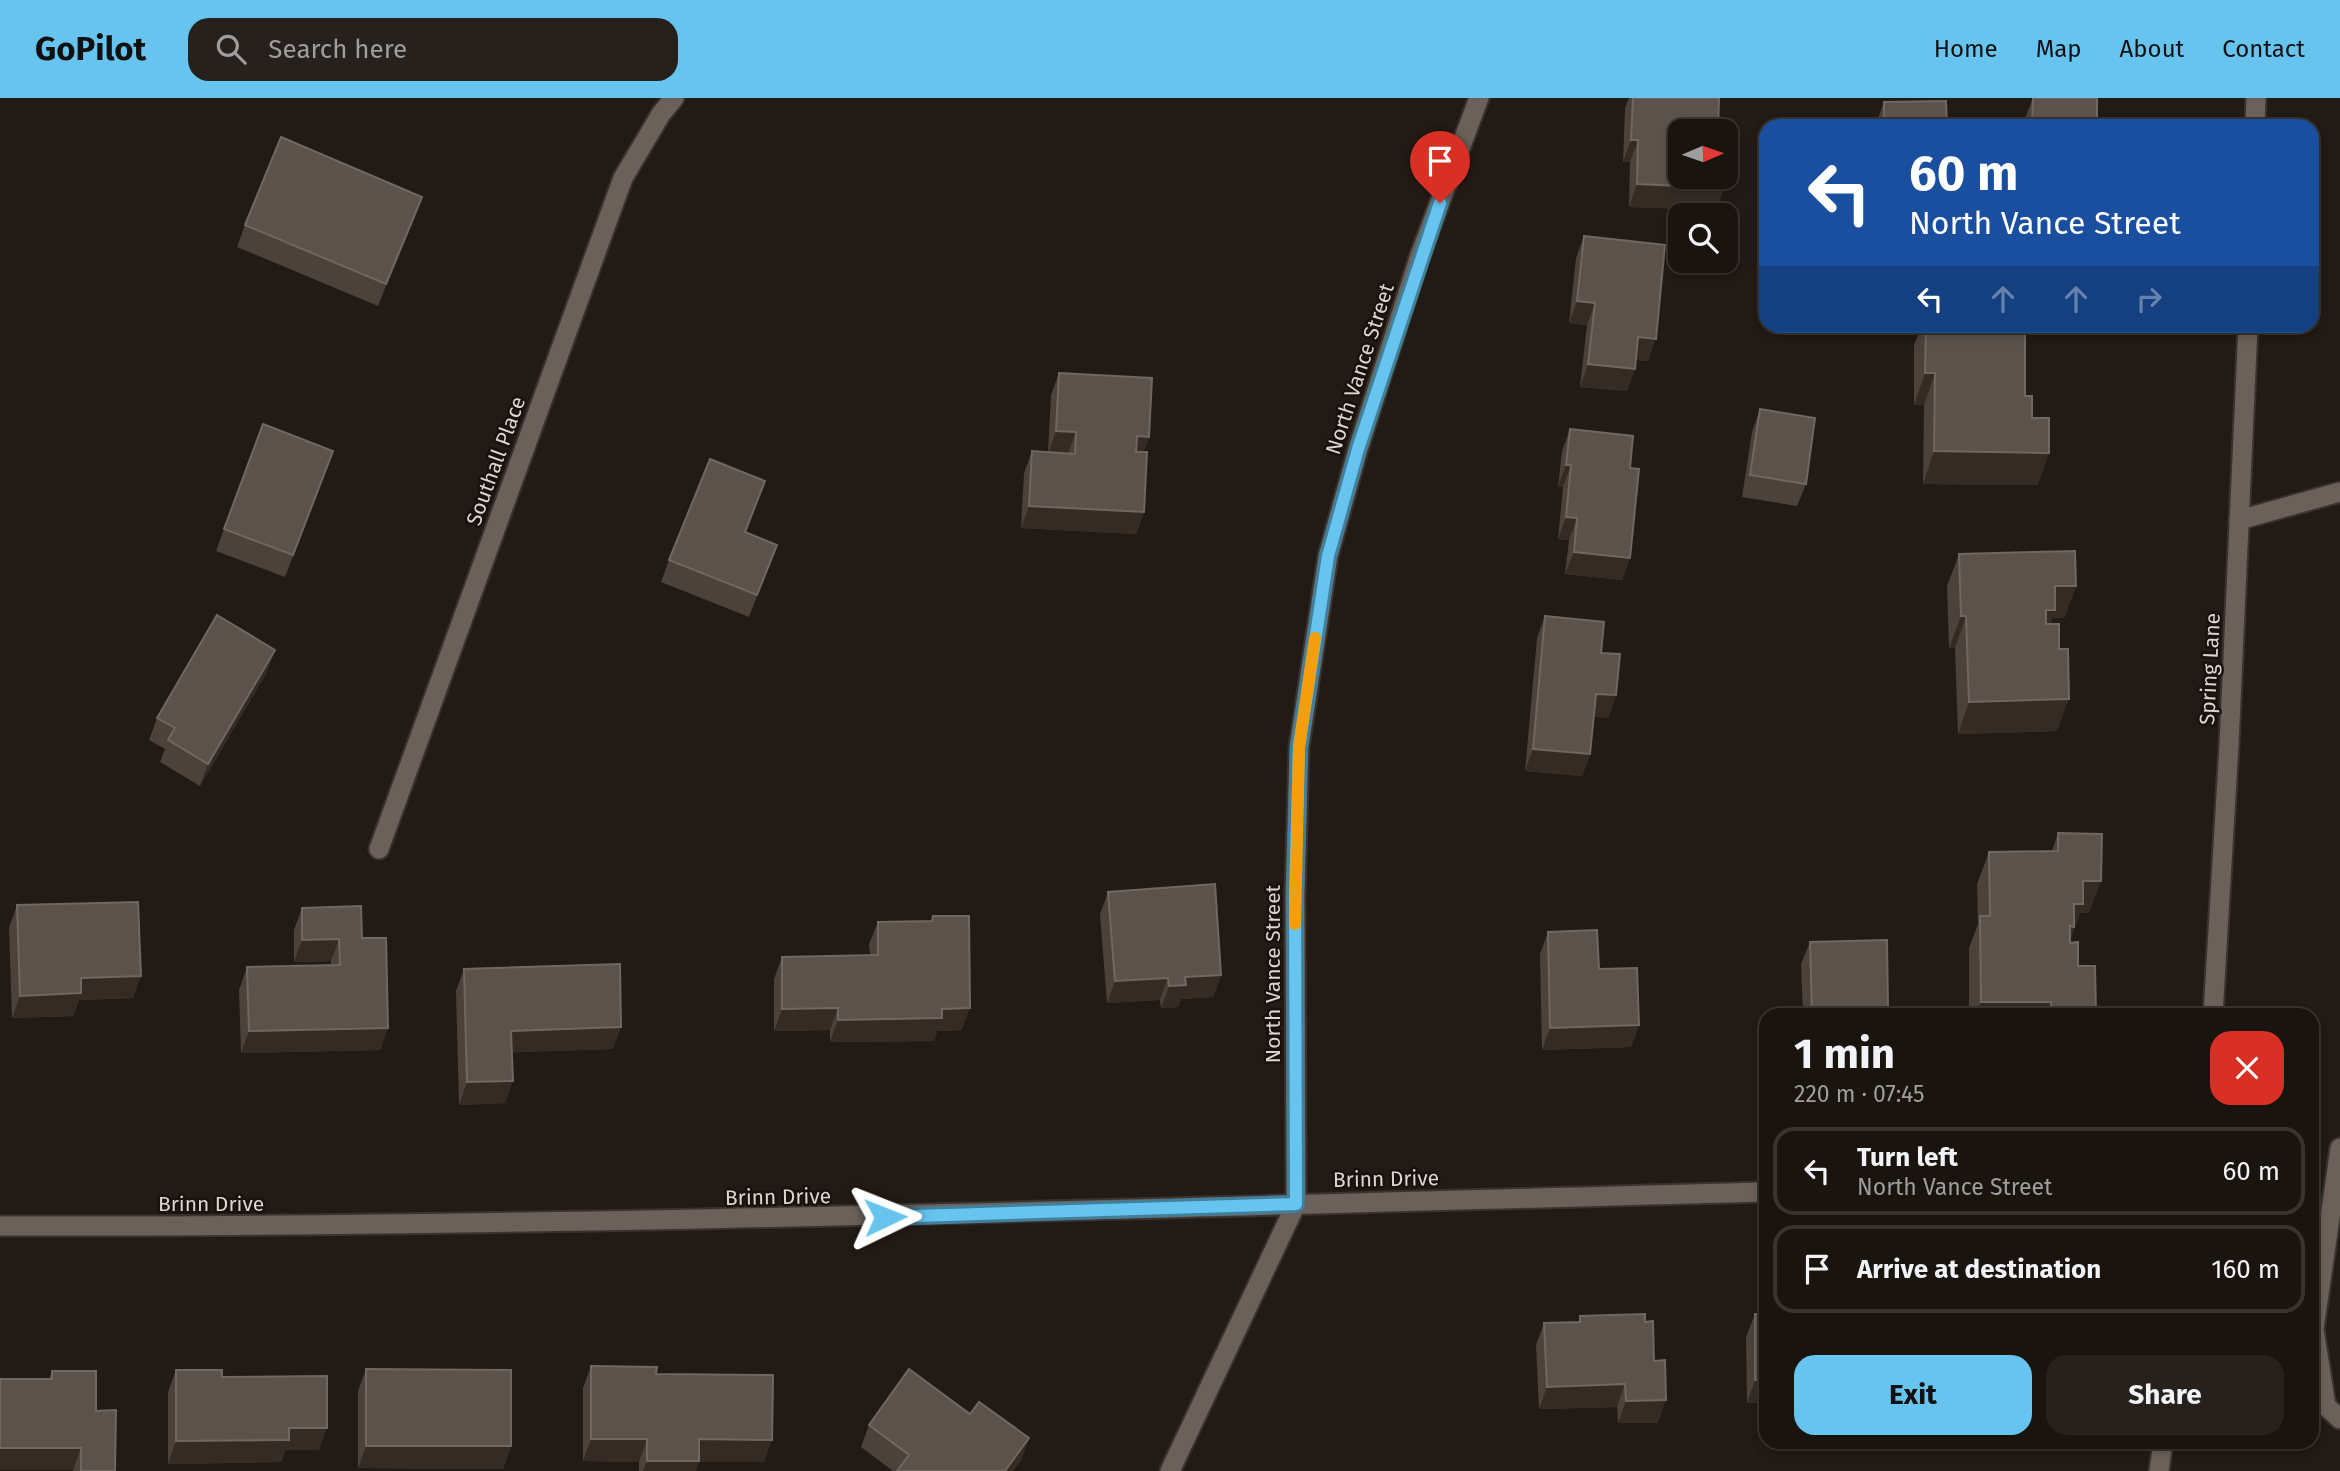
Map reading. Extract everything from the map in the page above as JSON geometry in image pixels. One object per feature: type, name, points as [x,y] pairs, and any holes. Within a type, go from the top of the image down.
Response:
[{"type":"street","name":"Southall Place","points":[[379,849],[623,178],[661,114],[674,98]]},
{"type":"street","name":"North Vance Street","points":[[1170,1471],[1296,1204],[1295,895],[1299,747],[1328,556],[1358,449],[1420,255],[1479,98]]},
{"type":"street","points":[[2255,119],[2256,98]]},
{"type":"street","name":"Spring Lane","points":[[2213,1008],[2248,333]]},
{"type":"street","points":[[2239,520],[2340,492]]},
{"type":"street","points":[[2319,1294],[2340,1148]]},
{"type":"street","name":"Brinn Drive","points":[[0,1226],[280,1227],[775,1220],[1759,1192]]},
{"type":"street","points":[[2319,1361],[2326,1406],[2340,1419]]},
{"type":"street","points":[[2159,1471],[2162,1449]]},
{"type":"building","points":[[1633,98],[1719,98],[1718,119],[1668,119],[1668,185],[1637,184],[1638,140],[1631,140]]},
{"type":"building","points":[[2033,98],[2097,98],[2097,119],[2032,119]]},
{"type":"building","points":[[1946,101],[1947,119],[1884,119],[1884,102]]},
{"type":"building","points":[[281,137],[422,197],[386,284],[245,225]]},
{"type":"building","points":[[1584,236],[1665,245],[1656,339],[1638,337],[1635,369],[1588,364],[1595,303],[1577,301]]},
{"type":"building","points":[[1926,333],[2025,333],[2025,396],[2032,396],[2032,418],[2049,418],[2049,453],[1934,451],[1935,373],[1925,373]]},
{"type":"building","points":[[1059,373],[1152,378],[1149,437],[1137,436],[1136,452],[1147,452],[1144,512],[1029,506],[1032,451],[1075,454],[1076,432],[1056,431]]},
{"type":"building","points":[[1760,409],[1815,418],[1806,484],[1750,475]]},
{"type":"building","points":[[263,424],[333,451],[293,555],[224,529]]},
{"type":"building","points":[[1570,429],[1633,436],[1630,468],[1639,469],[1630,558],[1574,552],[1577,518],[1566,517],[1571,465],[1566,465]]},
{"type":"building","points":[[710,459],[765,481],[745,532],[777,545],[757,595],[669,560]]},
{"type":"building","points":[[2075,551],[2076,586],[2055,586],[2055,610],[2046,610],[2046,624],[2059,624],[2059,649],[2068,649],[2069,699],[1969,702],[1966,616],[1961,616],[1959,554]]},
{"type":"building","points":[[217,615],[275,650],[208,764],[168,740],[175,728],[157,718]]},
{"type":"building","points":[[1545,616],[1604,622],[1601,653],[1620,654],[1616,695],[1596,694],[1590,754],[1533,749]]},
{"type":"building","points":[[2058,833],[2102,834],[2101,881],[2083,881],[2083,904],[2074,904],[2074,927],[2070,926],[2070,943],[2078,942],[2078,966],[2095,966],[2096,1008],[2051,1008],[2051,1002],[1981,1002],[1980,916],[1990,916],[1989,852],[2058,851]]},
{"type":"building","points":[[1215,884],[1221,975],[1185,977],[1186,985],[1169,986],[1168,978],[1115,981],[1108,892]]},
{"type":"building","points":[[138,902],[141,976],[81,978],[81,993],[20,996],[17,905]]},
{"type":"building","points":[[361,906],[362,938],[386,938],[388,1028],[249,1031],[247,967],[340,965],[339,939],[302,940],[302,908]]},
{"type":"building","points":[[933,916],[969,916],[970,1008],[942,1009],[942,1018],[838,1020],[838,1008],[782,1009],[782,957],[878,955],[878,922],[932,921]]},
{"type":"building","points":[[1597,930],[1599,969],[1637,968],[1639,1025],[1550,1028],[1548,932]]},
{"type":"building","points":[[1887,940],[1888,1008],[1812,1008],[1810,942]]},
{"type":"building","points":[[620,964],[621,1027],[511,1031],[513,1081],[467,1082],[464,969]]},
{"type":"building","points":[[1645,1314],[1645,1322],[1653,1321],[1654,1361],[1665,1360],[1666,1400],[1626,1401],[1625,1384],[1547,1387],[1544,1323],[1580,1322],[1580,1316]]},
{"type":"building","points":[[1755,1314],[1759,1314],[1759,1380],[1755,1380]]},
{"type":"building","points":[[591,1366],[657,1367],[656,1374],[773,1375],[772,1440],[699,1439],[699,1461],[647,1461],[647,1439],[591,1439]]},
{"type":"building","points":[[366,1369],[511,1370],[511,1446],[366,1446]]},
{"type":"building","points":[[909,1369],[970,1414],[979,1402],[1029,1438],[1005,1471],[897,1471],[909,1455],[869,1425]]},
{"type":"building","points":[[176,1370],[222,1370],[222,1377],[327,1376],[327,1428],[289,1428],[289,1440],[176,1441]]},
{"type":"building","points":[[52,1371],[96,1371],[96,1411],[116,1410],[115,1471],[81,1471],[81,1448],[0,1448],[0,1379],[52,1379]]},
{"type":"slow traffic","points":[[1295,924],[1299,747],[1315,638]]},
{"type":"route","points":[[885,1217],[1296,1204],[1295,895],[1299,747],[1328,556],[1358,449],[1420,255],[1440,203]]}]
